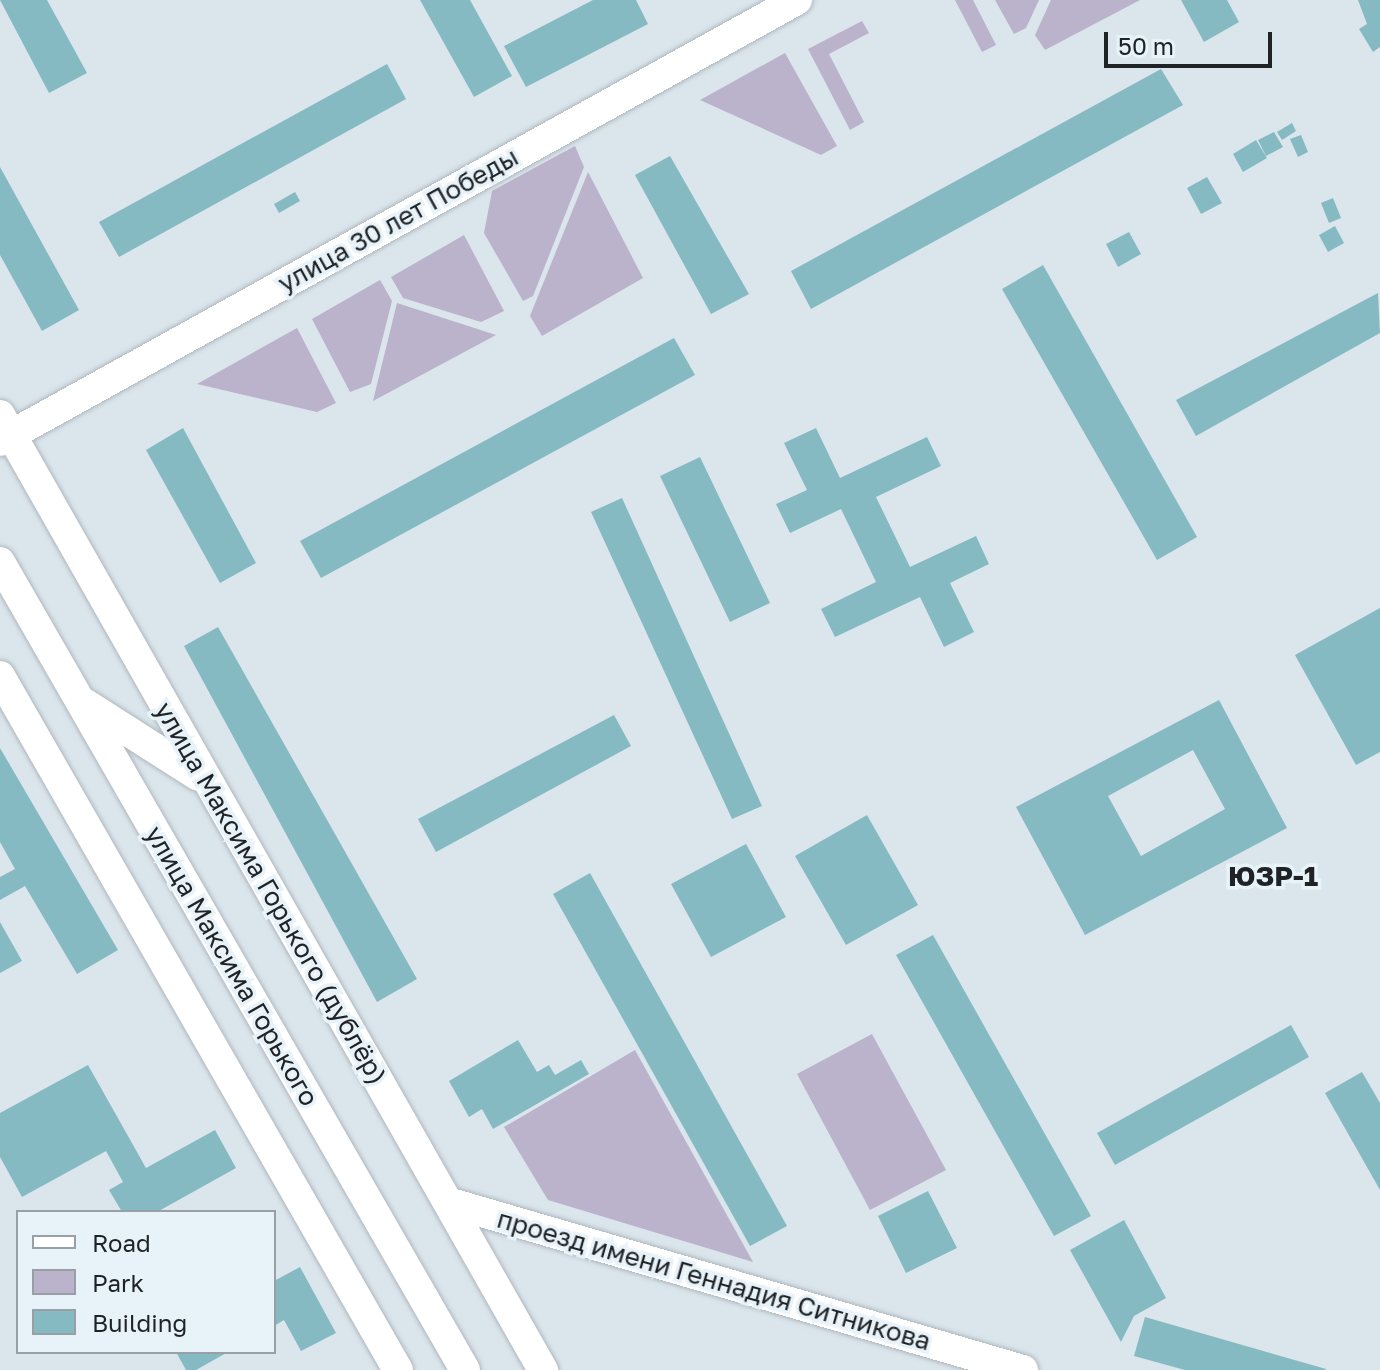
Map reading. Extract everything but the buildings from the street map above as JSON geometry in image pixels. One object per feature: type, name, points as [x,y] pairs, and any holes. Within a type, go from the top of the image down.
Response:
[{"type":"street","name":"улица 30 лет Победы","points":[[4,430],[797,0]]},
{"type":"street","name":"улица Максима Горького (дублёр)","points":[[4,430],[203,779],[451,1203],[543,1370]]},
{"type":"street","name":"улица Максима Горького","points":[[0,562],[465,1370]]},
{"type":"street","points":[[0,676],[398,1370]]},
{"type":"street","points":[[79,699],[203,779]]},
{"type":"street","name":"проезд имени Геннадия Ситникова","points":[[451,1203],[1023,1370]]},
{"type":"green space","points":[[955,0],[973,0],[996,45],[982,52]]},
{"type":"green space","points":[[995,0],[1039,0],[1026,28],[1014,34]]},
{"type":"green space","points":[[1051,0],[1140,0],[1045,50],[1035,35]]},
{"type":"green space","points":[[862,21],[869,33],[829,54],[864,122],[850,130],[808,49]]},
{"type":"green space","points":[[785,53],[837,146],[821,155],[700,100]]},
{"type":"green space","points":[[575,146],[584,167],[533,296],[523,301],[484,233],[492,191]]},
{"type":"green space","points":[[588,172],[643,278],[542,336],[530,316]]},
{"type":"green space","points":[[464,235],[504,311],[481,322],[403,298],[391,277]]},
{"type":"green space","points":[[380,280],[392,301],[371,384],[350,392],[312,319]]},
{"type":"green space","points":[[397,303],[496,335],[373,401]]},
{"type":"green space","points":[[297,328],[336,403],[317,412],[197,384]]},
{"type":"green space","points":[[872,1034],[946,1170],[870,1210],[797,1074]]},
{"type":"green space","points":[[635,1050],[753,1262],[548,1200],[504,1127]]},
{"type":"district","name":"ЮЗР-1","points":[[1273,876]]}]
